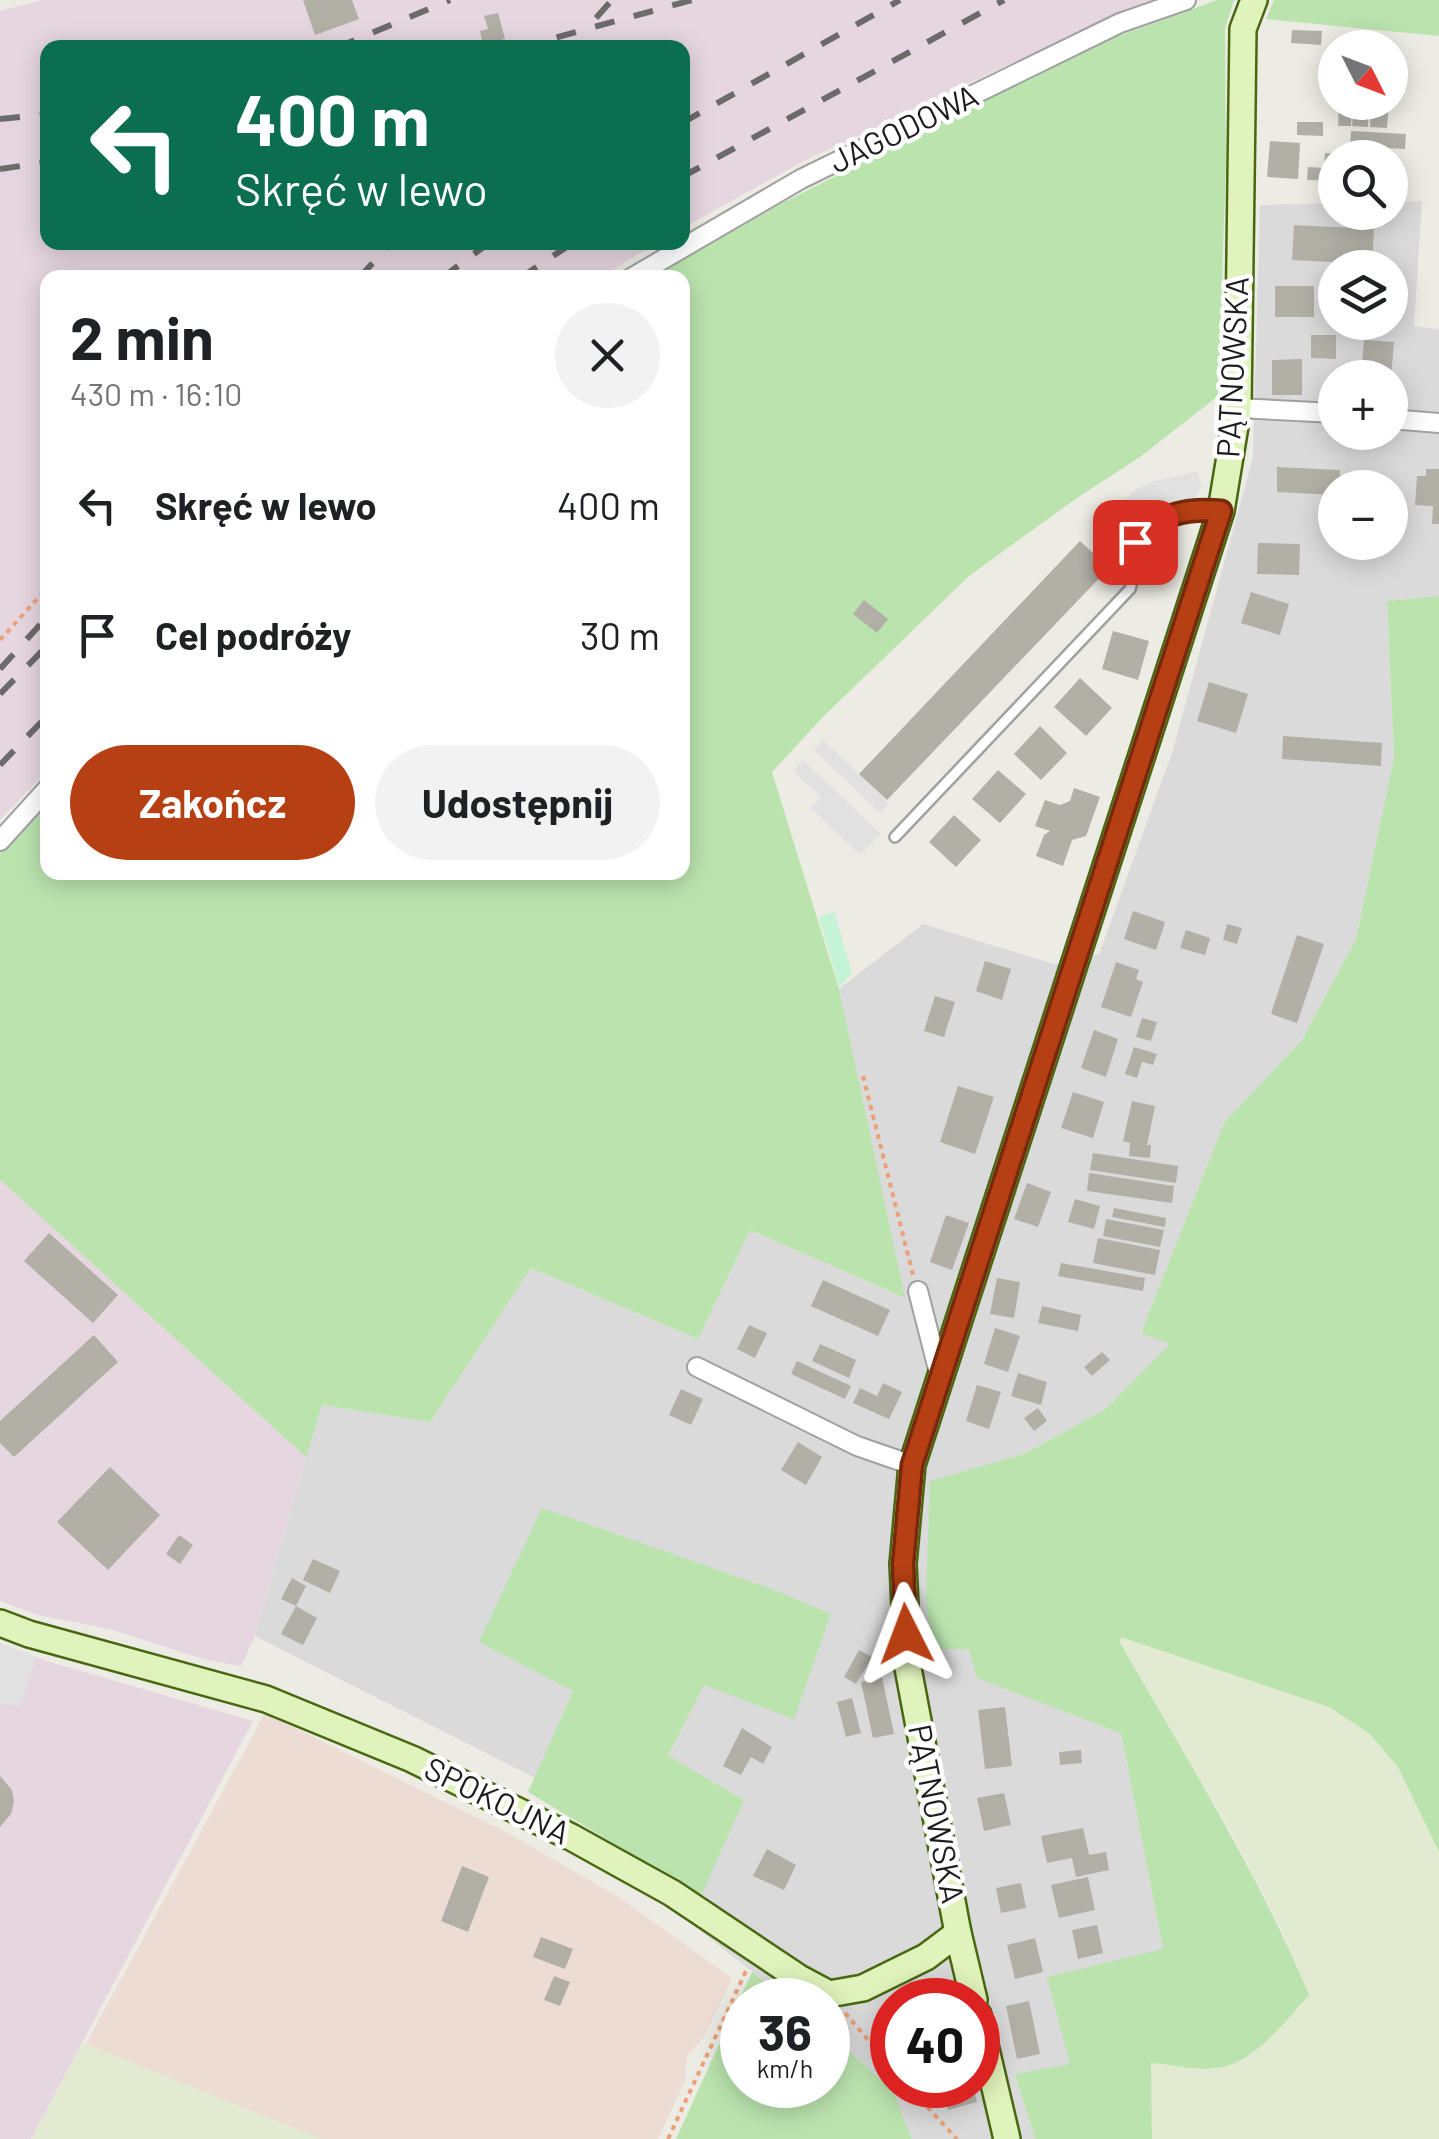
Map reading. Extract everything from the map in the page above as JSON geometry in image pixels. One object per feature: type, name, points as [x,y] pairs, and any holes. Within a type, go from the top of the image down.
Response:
[{"type":"street","name":"JAGODOWA","points":[[690,244],[802,179],[1120,23],[1186,0]]},
{"type":"street","name":"PĄTNOWSKA","points":[[969,1978],[908,1668],[903,1564],[912,1465],[1221,511],[1238,408],[1243,29],[1254,0]]},
{"type":"street","name":"JAGODOWA","points":[[645,270],[679,250]]},
{"type":"street","points":[[1238,408],[1318,412]]},
{"type":"street","points":[[1408,420],[1439,424]]},
{"type":"street","points":[[0,840],[40,797]]},
{"type":"street","points":[[918,1292],[940,1378]]},
{"type":"street","points":[[697,1367],[857,1446],[912,1465]]},
{"type":"street","name":"SPOKOJNA","points":[[0,1623],[266,1699],[412,1759],[672,1892],[798,1978]]},
{"type":"street","points":[[850,1990],[864,1988],[926,1956],[958,1933]]},
{"type":"street","points":[[1000,2108],[1007,2139]]},
{"type":"lane","points":[[895,837],[1130,589],[1135,542],[1148,526],[1188,510],[1221,511]]},
{"type":"path","points":[[0,640],[40,596]]},
{"type":"path","points":[[863,1076],[918,1292]]},
{"type":"path","points":[[668,2139],[756,1948]]},
{"type":"path","points":[[850,2019],[870,2042]]},
{"type":"path","points":[[929,2108],[957,2139]]},
{"type":"shaded area","points":[[42,0],[1166,0],[997,70],[802,162],[690,224],[690,40],[40,40],[40,250],[645,250],[613,270],[40,270],[40,778],[0,820],[0,11]]},
{"type":"shaded area","points":[[1408,201],[1422,201],[1414,326],[1439,329],[1439,596],[1387,601],[1394,757],[1356,939],[1302,1040],[1224,1123],[1141,1333],[1171,1343],[1106,1409],[1024,1454],[930,1482],[969,1649],[1120,1728],[1163,1950],[1070,2065],[1015,2074],[1035,2139],[912,2139],[900,2108],[1000,2108],[1000,1978],[870,1978],[870,2070],[850,2052],[850,1978],[760,1978],[689,1922],[744,1800],[668,1757],[704,1684],[794,1718],[831,1614],[573,1690],[535,1778],[255,1636],[321,1405],[430,1422],[531,1268],[698,1339],[750,1230],[904,1298],[839,989],[923,924],[1054,964],[1099,954],[1172,753],[1253,457],[1260,205],[1318,203],[1318,230],[1408,230]]},
{"type":"shaded area","points":[[1197,471],[1202,486],[1194,500],[1151,514],[1135,530],[1112,510],[1151,482]]},
{"type":"shaded area","points":[[823,740],[889,803],[880,813],[814,750]]},
{"type":"shaded area","points":[[803,760],[881,834],[860,855],[811,808],[821,797],[793,771]]},
{"type":"shaded area","points":[[0,1180],[306,1457],[255,1636],[241,1666],[203,1659],[113,1630],[38,1615],[0,1601]]},
{"type":"shaded area","points":[[0,1643],[50,1662],[253,1721],[31,2139],[0,2139]]},
{"type":"shaded area","points":[[0,1643],[36,1657],[21,1707],[0,1703]]},
{"type":"shaded area","points":[[265,1713],[508,1833],[620,1898],[732,1978],[720,1978],[720,2003],[704,2037],[687,2056],[685,2081],[658,2139],[320,2139],[86,2044]]},
{"type":"green space","points":[[1217,0],[1234,0],[1225,29],[1226,162],[1218,396],[1140,457],[969,576],[824,716],[772,772],[839,989],[905,1298],[750,1230],[698,1339],[531,1268],[430,1422],[322,1405],[306,1457],[0,1180],[0,853],[40,810],[40,880],[690,880],[690,270],[659,270],[711,239],[1100,43]]},
{"type":"green space","points":[[1274,0],[1439,0],[1439,36],[1266,19]]},
{"type":"green space","points":[[1439,596],[1439,1852],[1398,1767],[1370,1734],[1329,1707],[1121,1637],[1120,1643],[1244,1860],[1309,1995],[1268,2040],[1230,2065],[1200,2069],[1151,2063],[1152,2139],[1035,2139],[1015,2074],[1070,2064],[1047,1977],[1163,1949],[1121,1733],[977,1678],[969,1649],[932,1649],[926,1598],[930,1481],[1024,1454],[1106,1409],[1170,1344],[1141,1333],[1224,1123],[1302,1040],[1356,939],[1394,757],[1387,601]]},
{"type":"green space","points":[[834,912],[852,973],[839,987],[819,917]]},
{"type":"green space","points":[[542,1508],[772,1589],[831,1614],[794,1719],[704,1685],[668,1756],[744,1800],[701,1896],[528,1792],[573,1691],[479,1642]]},
{"type":"green space","points":[[1121,1637],[1329,1707],[1370,1734],[1398,1767],[1439,1852],[1439,2139],[1152,2139],[1151,2063],[1218,2069],[1237,2061],[1257,2049],[1309,1994],[1235,1839],[1120,1643]]},
{"type":"green space","points":[[720,2042],[720,2108],[850,2108],[850,2052],[870,2070],[870,2108],[900,2108],[912,2139],[676,2139]]},
{"type":"green space","points":[[82,2043],[86,2044],[322,2139],[31,2139]]},
{"type":"building","points":[[303,0],[352,0],[359,19],[315,35]]},
{"type":"building","points":[[498,13],[505,39],[482,40],[480,31],[488,29],[484,16]]},
{"type":"building","points":[[1292,30],[1318,31],[1318,45],[1291,43]]},
{"type":"building","points":[[1338,120],[1351,120],[1351,126],[1338,126]]},
{"type":"building","points":[[1352,120],[1368,120],[1368,127],[1352,126]]},
{"type":"building","points":[[1370,120],[1388,120],[1387,128],[1370,127]]},
{"type":"building","points":[[1297,122],[1323,122],[1323,136],[1297,135]]},
{"type":"building","points":[[1351,131],[1406,134],[1406,140],[1350,140]]},
{"type":"building","points":[[1270,141],[1300,143],[1298,179],[1267,177]]},
{"type":"building","points":[[1308,167],[1318,168],[1318,180],[1307,180]]},
{"type":"building","points":[[1294,225],[1318,226],[1318,230],[1374,230],[1373,250],[1318,250],[1318,261],[1292,260]]},
{"type":"building","points":[[1275,286],[1314,286],[1314,317],[1275,317]]},
{"type":"building","points":[[1311,335],[1318,335],[1318,340],[1336,340],[1336,359],[1311,358]]},
{"type":"building","points":[[1364,340],[1394,342],[1392,360],[1362,360]]},
{"type":"building","points":[[1302,359],[1302,395],[1272,395],[1272,360]]},
{"type":"building","points":[[1277,467],[1340,470],[1318,470],[1318,494],[1277,492]]},
{"type":"building","points":[[1426,469],[1439,469],[1439,524],[1432,524],[1433,506],[1415,505],[1417,476],[1426,476]]},
{"type":"building","points":[[1155,536],[1168,547],[1157,559],[1144,548]]},
{"type":"building","points":[[1080,541],[1109,568],[887,800],[859,774]]},
{"type":"building","points":[[1258,543],[1300,544],[1299,575],[1257,574]]},
{"type":"building","points":[[1251,592],[1289,604],[1280,635],[1241,623]]},
{"type":"building","points":[[864,600],[888,619],[877,633],[853,614]]},
{"type":"building","points":[[1113,631],[1149,641],[1138,680],[1102,669]]},
{"type":"building","points":[[1080,678],[1112,708],[1086,736],[1054,707]]},
{"type":"building","points":[[1209,682],[1248,694],[1236,733],[1197,721]]},
{"type":"building","points":[[1040,726],[1067,753],[1041,780],[1014,754]]},
{"type":"building","points":[[1283,736],[1382,743],[1381,766],[1282,759]]},
{"type":"building","points":[[998,770],[1026,794],[1000,823],[972,799]]},
{"type":"building","points":[[1074,788],[1100,797],[1086,836],[1072,840],[1063,866],[1036,856],[1044,835],[1050,831],[1035,826],[1045,800],[1060,805],[1070,801]]},
{"type":"building","points":[[954,815],[981,840],[956,867],[929,842]]},
{"type":"building","points":[[1133,911],[1165,922],[1156,950],[1124,939]]},
{"type":"building","points":[[1227,924],[1242,928],[1237,944],[1223,940]]},
{"type":"building","points":[[1186,930],[1210,938],[1205,955],[1180,948]]},
{"type":"building","points":[[1297,935],[1324,944],[1297,1023],[1271,1014]]},
{"type":"building","points":[[985,961],[1011,969],[1002,1000],[976,991]]},
{"type":"building","points":[[1116,962],[1139,970],[1136,979],[1143,982],[1131,1017],[1101,1007]]},
{"type":"building","points":[[935,996],[955,1002],[944,1037],[924,1031]]},
{"type":"building","points":[[1142,1018],[1157,1022],[1151,1041],[1136,1037]]},
{"type":"building","points":[[1094,1030],[1118,1039],[1106,1077],[1081,1068]]},
{"type":"building","points":[[1134,1047],[1157,1054],[1153,1065],[1142,1062],[1137,1078],[1125,1074]]},
{"type":"building","points":[[958,1086],[994,1097],[975,1154],[940,1142]]},
{"type":"building","points":[[1073,1092],[1104,1102],[1093,1138],[1061,1128]]},
{"type":"building","points":[[1132,1101],[1155,1106],[1147,1145],[1151,1145],[1150,1158],[1129,1156],[1130,1143],[1123,1141]]},
{"type":"building","points":[[1093,1153],[1178,1166],[1176,1183],[1090,1170]]},
{"type":"building","points":[[1089,1173],[1174,1186],[1172,1203],[1087,1191]]},
{"type":"building","points":[[1027,1183],[1051,1192],[1038,1227],[1014,1219]]},
{"type":"building","points":[[1075,1199],[1100,1206],[1094,1229],[1068,1222]]},
{"type":"building","points":[[1114,1208],[1166,1218],[1165,1227],[1112,1217]]},
{"type":"building","points":[[946,1215],[969,1223],[952,1270],[930,1262]]},
{"type":"building","points":[[1106,1219],[1164,1230],[1160,1247],[1103,1236]]},
{"type":"building","points":[[49,1233],[118,1295],[93,1323],[24,1261]]},
{"type":"building","points":[[1098,1238],[1160,1250],[1155,1275],[1093,1263]]},
{"type":"building","points":[[1061,1263],[1145,1278],[1143,1291],[1058,1276]]},
{"type":"building","points":[[997,1278],[1020,1282],[1014,1318],[990,1314]]},
{"type":"building","points":[[823,1280],[890,1310],[878,1336],[811,1306]]},
{"type":"building","points":[[1042,1306],[1081,1315],[1078,1331],[1038,1323]]},
{"type":"building","points":[[749,1325],[767,1333],[755,1358],[737,1349]]},
{"type":"building","points":[[995,1328],[1020,1336],[1008,1372],[984,1364]]},
{"type":"building","points":[[94,1335],[118,1362],[14,1457],[0,1443],[0,1421]]},
{"type":"building","points":[[820,1344],[856,1360],[849,1378],[812,1361]]},
{"type":"building","points":[[1102,1352],[1110,1360],[1092,1376],[1084,1367]]},
{"type":"building","points":[[797,1361],[851,1386],[845,1399],[791,1374]]},
{"type":"building","points":[[1018,1373],[1047,1382],[1041,1405],[1011,1396]]},
{"type":"building","points":[[883,1383],[902,1392],[889,1419],[853,1403],[860,1388],[877,1396]]},
{"type":"building","points":[[977,1385],[1001,1392],[989,1429],[966,1421]]},
{"type":"building","points":[[681,1389],[703,1399],[691,1425],[669,1415]]},
{"type":"building","points":[[1038,1408],[1047,1421],[1034,1431],[1024,1418]]},
{"type":"building","points":[[798,1442],[822,1457],[806,1485],[781,1470]]},
{"type":"building","points":[[110,1467],[160,1515],[108,1570],[57,1522]]},
{"type":"building","points":[[179,1535],[193,1545],[180,1564],[166,1554]]},
{"type":"building","points":[[313,1559],[340,1571],[330,1593],[303,1580]]},
{"type":"building","points":[[292,1578],[306,1586],[296,1606],[281,1599]]},
{"type":"building","points":[[296,1606],[317,1618],[303,1645],[281,1634]]},
{"type":"building","points":[[859,1650],[872,1657],[856,1684],[844,1677]]},
{"type":"building","points":[[882,1677],[894,1734],[873,1738],[861,1682]]},
{"type":"building","points":[[852,1698],[861,1733],[846,1737],[837,1702]]},
{"type":"building","points":[[1005,1707],[1012,1766],[985,1769],[978,1710]]},
{"type":"building","points":[[742,1728],[772,1747],[763,1764],[751,1757],[741,1775],[723,1766]]},
{"type":"building","points":[[1081,1750],[1082,1763],[1060,1765],[1059,1752]]},
{"type":"building","points":[[0,1776],[12,1790],[14,1802],[11,1814],[0,1827]]},
{"type":"building","points":[[1004,1793],[1011,1825],[984,1831],[977,1798]]},
{"type":"building","points":[[1083,1828],[1089,1855],[1106,1852],[1109,1870],[1076,1877],[1072,1858],[1047,1863],[1041,1836]]},
{"type":"building","points":[[767,1849],[796,1865],[784,1890],[753,1876]]},
{"type":"building","points":[[462,1866],[489,1877],[468,1932],[441,1921]]},
{"type":"building","points":[[1088,1877],[1095,1910],[1059,1918],[1051,1885]]},
{"type":"building","points":[[1021,1883],[1026,1908],[1001,1913],[996,1888]]},
{"type":"building","points":[[1097,1925],[1103,1953],[1078,1959],[1072,1930]]},
{"type":"building","points":[[541,1937],[573,1949],[565,1969],[533,1957]]},
{"type":"building","points":[[1035,1938],[1043,1972],[1015,1979],[1007,1945]]},
{"type":"building","points":[[554,1976],[570,1982],[560,2006],[544,2000]]},
{"type":"building","points":[[1029,2001],[1040,2054],[1017,2059],[1006,2006]]},
{"type":"railway","points":[[355,40],[450,0]]},
{"type":"railway","points":[[596,18],[612,0]]},
{"type":"railway","points":[[547,40],[692,0]]},
{"type":"railway","points":[[690,118],[900,0]]},
{"type":"railway","points":[[690,173],[1004,0]]},
{"type":"railway","points":[[0,119],[40,115]]},
{"type":"railway","points":[[0,169],[40,163]]},
{"type":"railway","points":[[366,270],[385,250]]},
{"type":"railway","points":[[453,270],[479,250]]},
{"type":"railway","points":[[532,270],[562,250]]},
{"type":"railway","points":[[0,669],[40,625]]},
{"type":"railway","points":[[0,694],[40,653]]},
{"type":"railway","points":[[0,765],[40,723]]},
{"type":"route","points":[[906,1634],[903,1564],[912,1465],[1221,511],[1188,510],[1158,519],[1135,542]]}]
